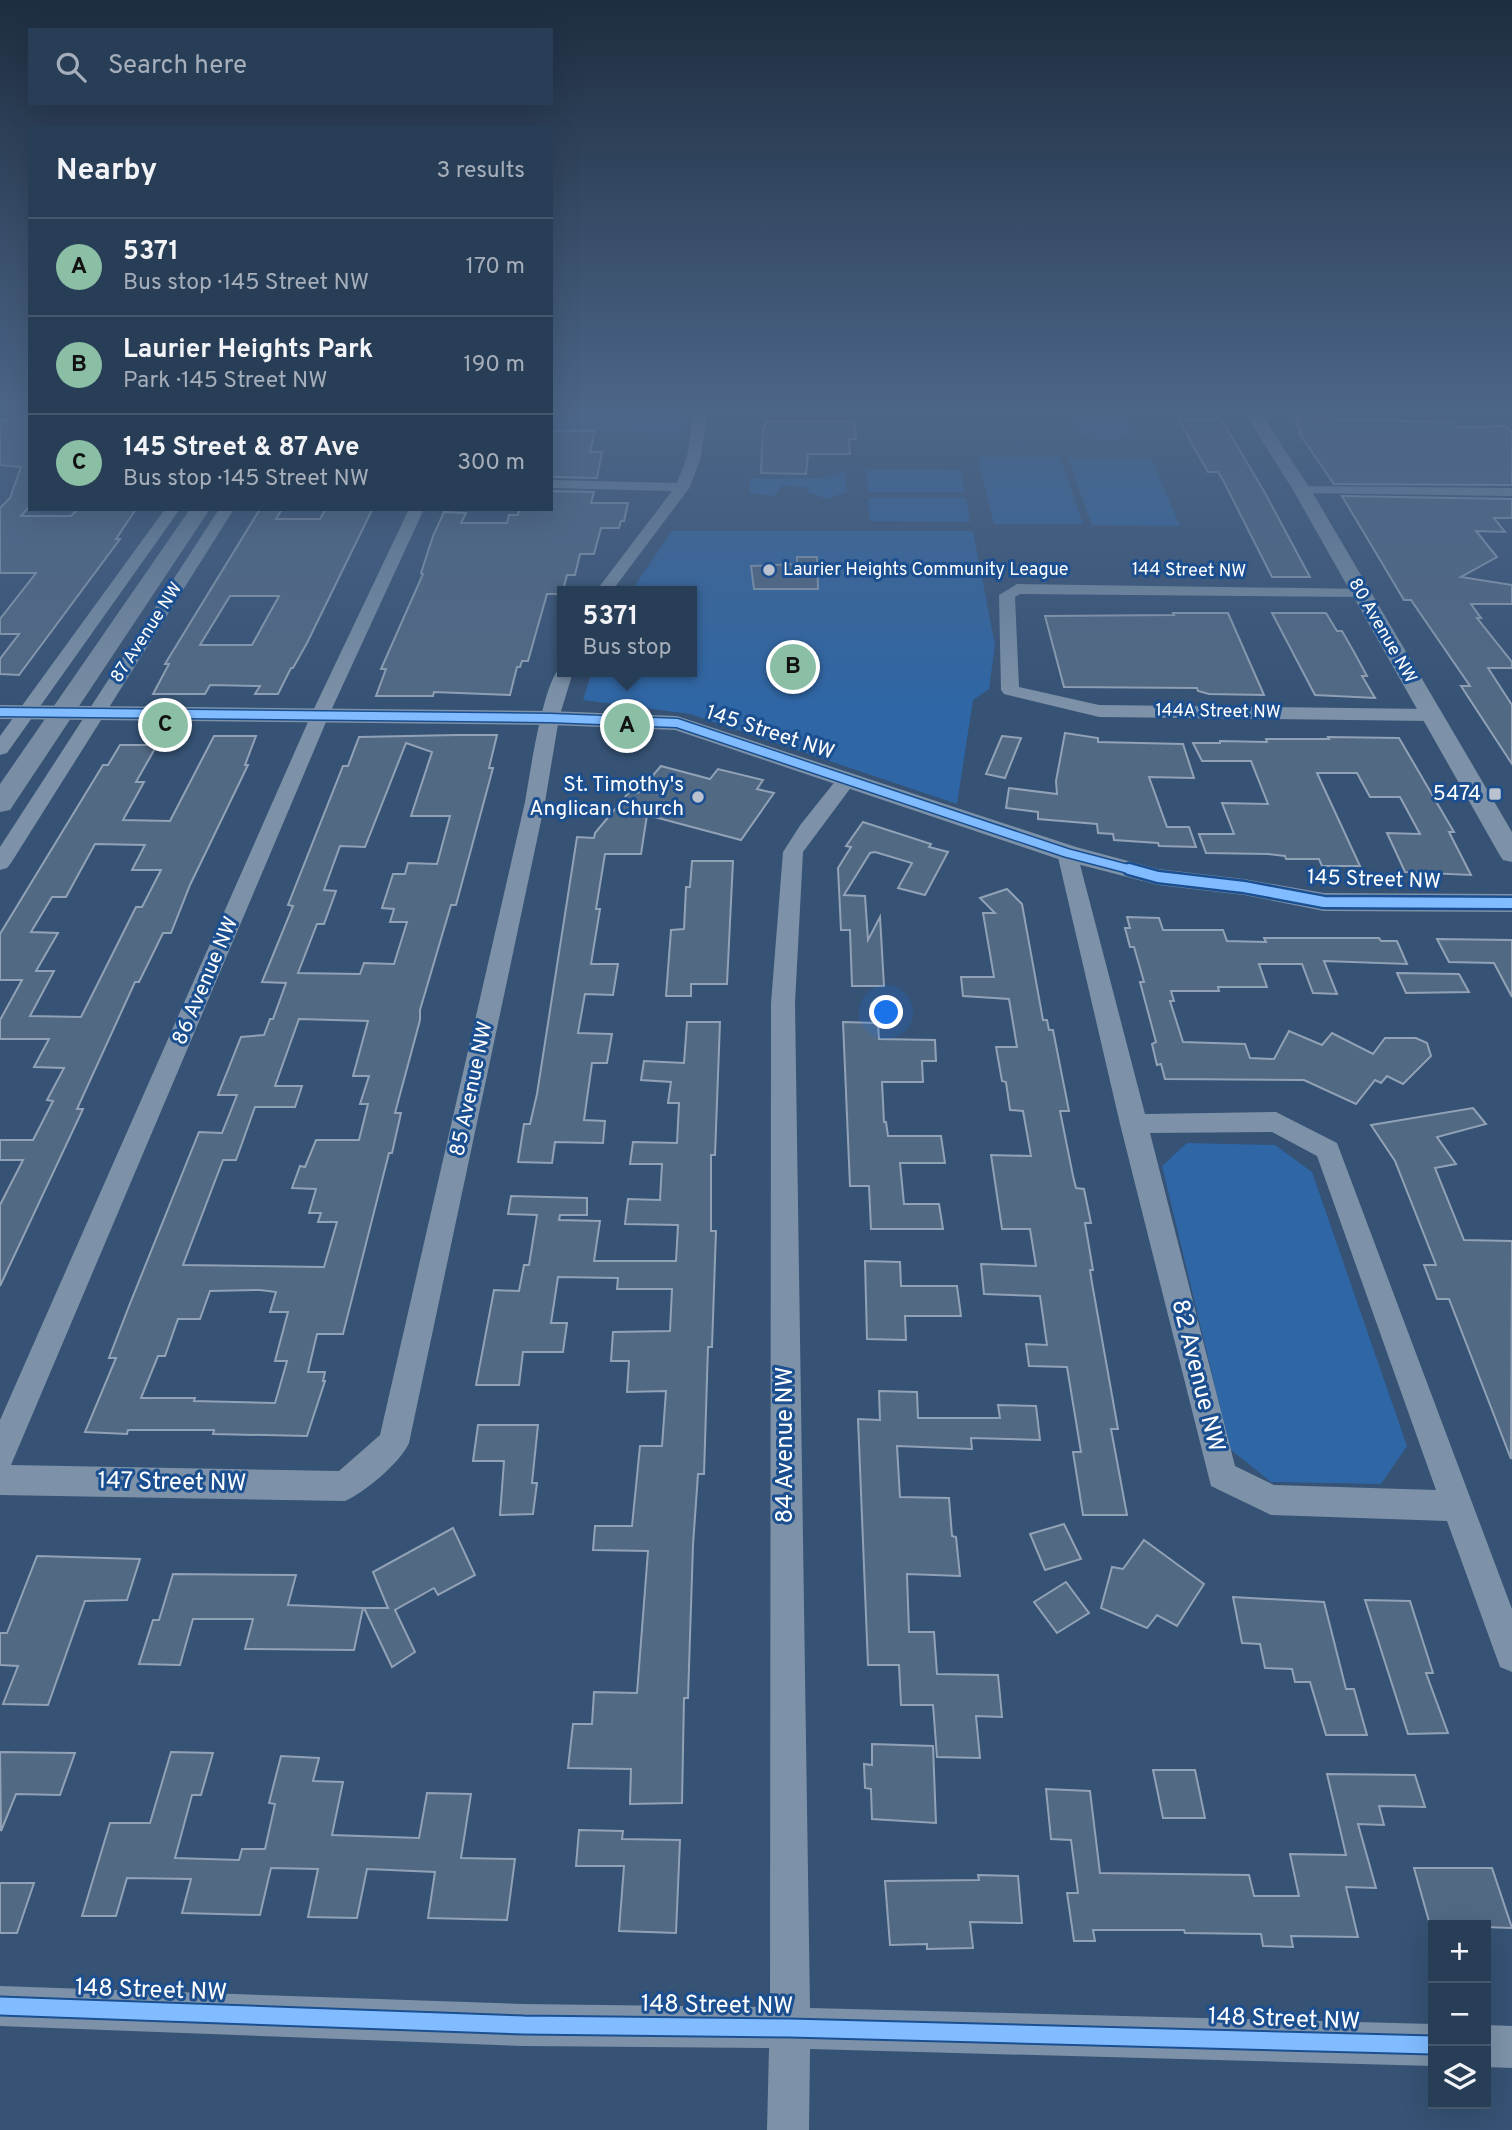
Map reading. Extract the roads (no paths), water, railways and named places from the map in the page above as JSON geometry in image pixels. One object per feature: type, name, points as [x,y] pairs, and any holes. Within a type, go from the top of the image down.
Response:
[{"type":"main road","name":"87 Avenue NW","points":[[0,804],[199,511]]},
{"type":"street","points":[[608,586],[667,508]]},
{"type":"street","name":"80 Avenue NW","points":[[1312,508],[1512,854]]},
{"type":"street","points":[[0,749],[172,511]]},
{"type":"street","name":"87 Avenue NW","points":[[0,863],[225,511]]},
{"type":"street","name":"86 Avenue NW","points":[[0,1455],[320,715],[416,511]]},
{"type":"street","name":"144 Street NW","points":[[1010,690],[1007,595],[1017,589],[1360,592]]},
{"type":"street","name":"85 Avenue NW","points":[[345,1486],[394,1443],[532,815],[550,718],[562,677]]},
{"type":"street","name":"144A Street NW","points":[[1010,690],[1099,711],[1430,715]]},
{"type":"street","name":"145 Street NW","points":[[0,712],[550,718],[677,723],[1067,853],[1158,877],[1244,887],[1324,902],[1512,903]]},
{"type":"street","name":"84 Avenue NW","points":[[788,2130],[790,2028],[783,1003],[793,852],[808,828],[848,778]]},
{"type":"street","name":"82 Avenue NW","points":[[1067,853],[1222,1475],[1271,1500],[1458,1506]]},
{"type":"street","points":[[1133,1124],[1276,1122],[1328,1150],[1512,1655]]},
{"type":"street","name":"147 Street NW","points":[[0,1480],[345,1486]]},
{"type":"street","name":"148 Street NW","points":[[0,2006],[524,2025],[790,2028],[1428,2045]]},
{"type":"street","points":[[1491,2046],[1512,2047]]},
{"type":"place","name":"Laurier Heights Community League","points":[[769,570]]},
{"type":"place","name":"Laurier Heights Park","points":[[793,667]]},
{"type":"place","name":"145 Street & 87 Ave","points":[[165,725]]},
{"type":"place","name":"5371","points":[[627,726]]},
{"type":"place","name":"5474","points":[[1495,794]]},
{"type":"place","name":"St. Timothy's Anglican Church","points":[[698,797]]}]
